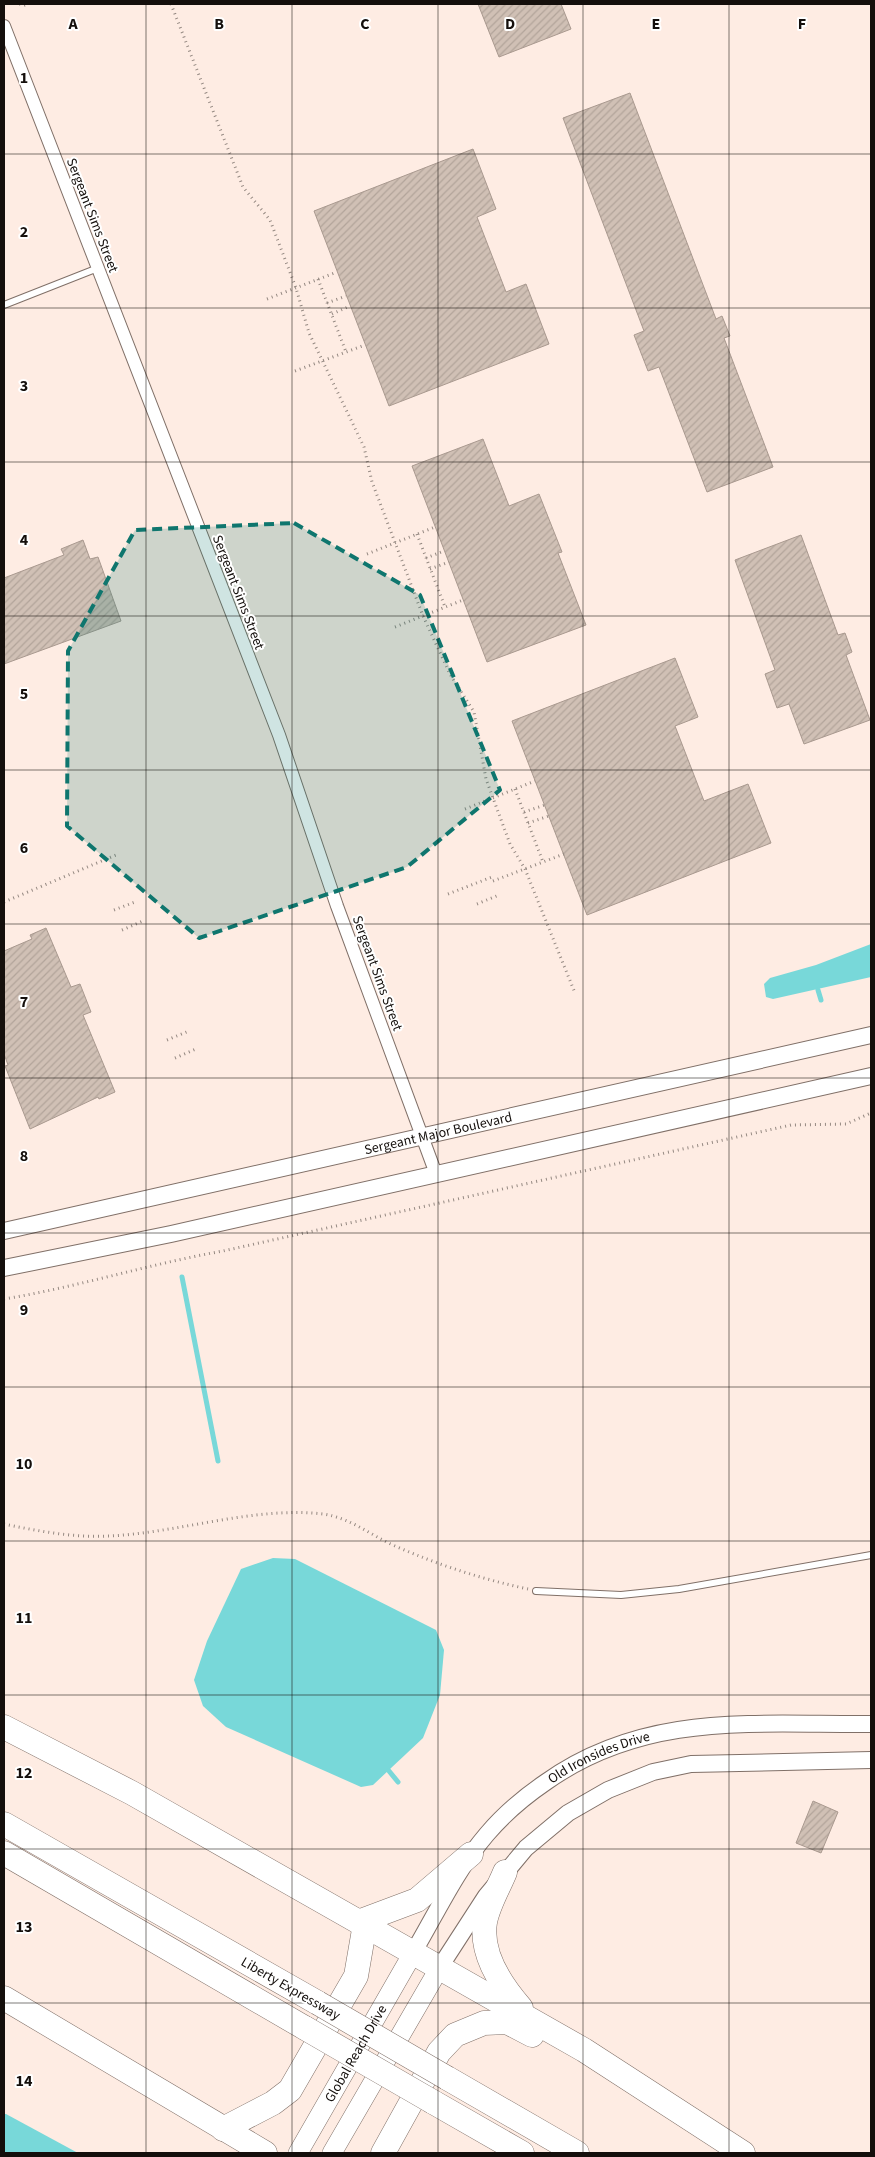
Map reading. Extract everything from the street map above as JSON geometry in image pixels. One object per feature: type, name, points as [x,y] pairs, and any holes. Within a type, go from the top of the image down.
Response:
[{"type":"highway","points":[[4,1727],[132,1793],[363,1922],[413,1953],[584,2050],[744,2153]]},
{"type":"highway","name":"Liberty Expressway","points":[[4,1824],[577,2153]]},
{"type":"highway","name":"Liberty Expressway","points":[[4,1853],[522,2153]]},
{"type":"highway","points":[[363,1922],[417,1900],[471,1854]]},
{"type":"highway","points":[[506,1872],[485,1922],[485,1942],[500,1982],[532,2021]]},
{"type":"highway","points":[[231,2139],[290,2090],[356,1976],[363,1922]]},
{"type":"highway","points":[[4,1998],[231,2139],[264,2153]]},
{"type":"highway","points":[[382,2153],[445,2043],[464,2030],[484,2023],[507,2022],[534,2036],[584,2050]]},
{"type":"main road","name":"Global Reach Drive","points":[[298,2153],[413,1953]]},
{"type":"main road","points":[[332,2153],[440,1967]]},
{"type":"street","name":"Sergeant Sims Street","points":[[4,26],[279,735],[340,912],[436,1174]]},
{"type":"street","name":"Sergeant Major Boulevard","points":[[4,1231],[871,1035]]},
{"type":"street","points":[[4,1268],[171,1234],[871,1076]]},
{"type":"street","name":"Old Ironsides Drive","points":[[413,1953],[471,1854],[503,1816],[557,1774],[589,1756],[643,1735],[710,1724],[871,1724]]},
{"type":"street","points":[[440,1967],[486,1896],[526,1848],[568,1813],[608,1790],[653,1772],[674,1767],[714,1762],[871,1760]]},
{"type":"lane","points":[[4,305],[98,268]]},
{"type":"lane","points":[[536,1591],[621,1595],[679,1589],[871,1555]]},
{"type":"path","points":[[20,4],[22,6],[28,4]]},
{"type":"path","points":[[171,4],[243,187],[270,220],[296,288],[309,333],[364,447],[372,482],[423,616],[450,674],[474,712],[486,779],[510,844],[525,869],[575,993]]},
{"type":"path","points":[[267,300],[337,272]]},
{"type":"path","points":[[318,279],[346,352]]},
{"type":"path","points":[[327,303],[346,296]]},
{"type":"path","points":[[332,314],[350,306]]},
{"type":"path","points":[[295,370],[365,345]]},
{"type":"path","points":[[366,554],[435,527]]},
{"type":"path","points":[[417,534],[445,607]]},
{"type":"path","points":[[426,558],[444,551]]},
{"type":"path","points":[[430,569],[449,562]]},
{"type":"path","points":[[395,627],[464,600]]},
{"type":"path","points":[[465,809],[535,781]]},
{"type":"path","points":[[515,789],[544,862]]},
{"type":"path","points":[[524,812],[545,805]]},
{"type":"path","points":[[528,824],[549,816]]},
{"type":"path","points":[[448,894],[564,854]]},
{"type":"path","points":[[4,902],[116,855]]},
{"type":"path","points":[[477,904],[499,896]]},
{"type":"path","points":[[114,910],[136,902]]},
{"type":"path","points":[[122,930],[144,921]]},
{"type":"path","points":[[168,1040],[189,1031]]},
{"type":"path","points":[[175,1058],[196,1049]]},
{"type":"path","points":[[4,1299],[119,1275],[176,1259],[222,1251],[791,1125],[846,1124],[871,1113]]},
{"type":"path","points":[[4,1524],[42,1532],[108,1536],[288,1513],[324,1514],[350,1520],[393,1545],[453,1570],[536,1591]]},
{"type":"highlighted area","points":[[294,523],[420,595],[500,790],[407,867],[199,938],[67,826],[68,651],[135,530]]},
{"type":"water","points":[[871,944],[871,977],[773,999],[766,997],[764,984],[770,978],[816,965]]},
{"type":"water","points":[[273,1558],[295,1559],[436,1630],[444,1650],[440,1695],[423,1738],[373,1785],[361,1787],[226,1727],[203,1706],[194,1680],[207,1641],[241,1569]]},
{"type":"water","points":[[4,2114],[6,2114],[78,2153],[4,2153]]},
{"type":"building","points":[[478,4],[561,4],[571,29],[499,57]]},
{"type":"building","points":[[630,93],[716,319],[722,316],[730,336],[724,338],[773,467],[707,492],[659,367],[648,371],[634,335],[644,331],[563,118]]},
{"type":"building","points":[[473,149],[496,209],[477,217],[506,292],[526,284],[549,344],[389,406],[314,211]]},
{"type":"building","points":[[483,439],[509,506],[539,494],[562,552],[558,553],[586,625],[487,662],[412,466]]},
{"type":"building","points":[[801,535],[838,635],[845,633],[852,652],[846,655],[870,720],[804,744],[789,704],[777,708],[765,674],[775,670],[735,560]]},
{"type":"building","points":[[83,540],[90,559],[98,557],[121,621],[4,664],[4,578],[64,555],[61,549]]},
{"type":"building","points":[[675,658],[698,717],[675,726],[704,801],[748,784],[771,843],[587,915],[512,721]]},
{"type":"building","points":[[46,928],[71,987],[80,984],[91,1012],[83,1015],[115,1092],[99,1099],[98,1097],[30,1129],[5,1066],[8,1065],[4,1054],[4,951],[32,939],[30,935]]},
{"type":"building","points":[[813,1801],[838,1812],[821,1853],[796,1843]]},
{"type":"waterway","points":[[818,990],[821,1000]]},
{"type":"waterway","points":[[182,1277],[218,1461]]},
{"type":"waterway","points":[[389,1771],[398,1782]]}]
